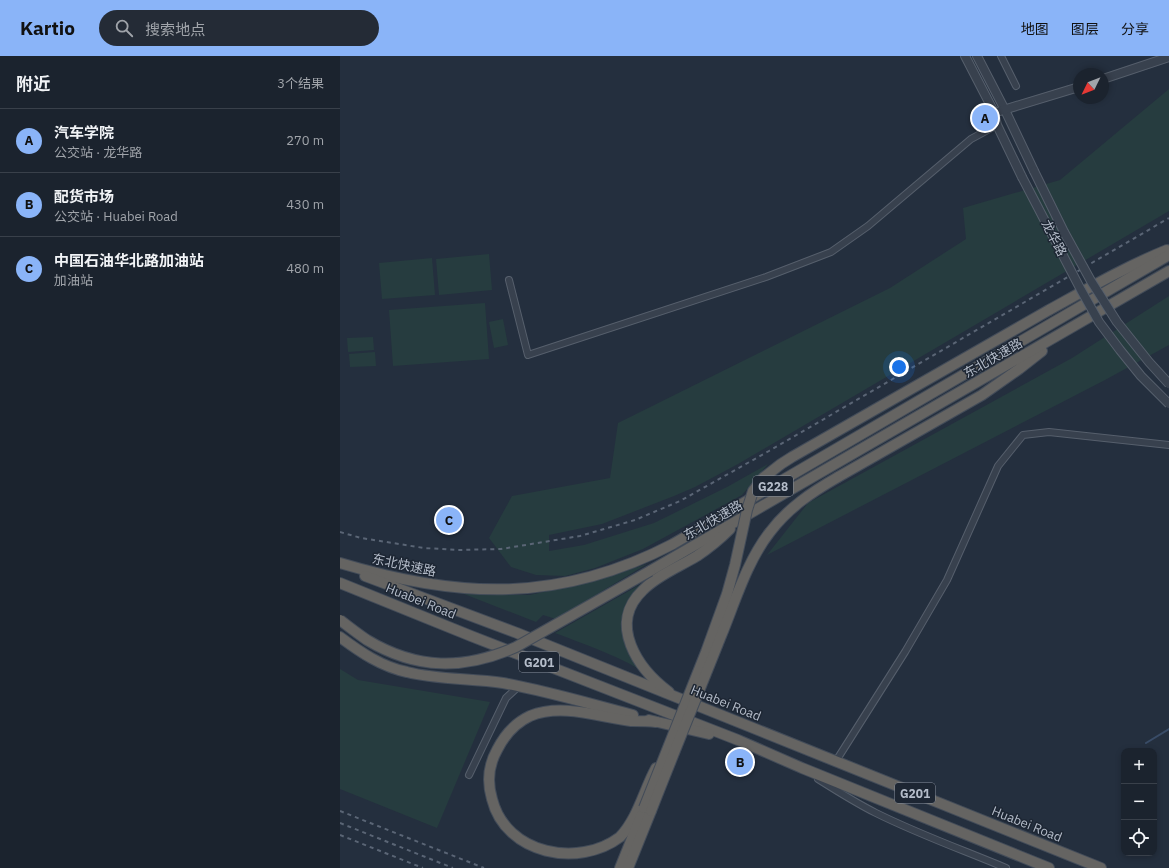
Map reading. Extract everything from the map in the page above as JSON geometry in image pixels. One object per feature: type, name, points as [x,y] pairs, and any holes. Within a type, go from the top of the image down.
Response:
[{"type":"highway","points":[[628,868],[645,808],[727,594],[749,500],[753,491],[763,478],[786,460],[1104,279],[1123,269],[1169,250]]},
{"type":"highway","name":"东北快速路","points":[[340,564],[429,585],[489,590],[553,585],[583,579],[623,567],[673,544],[1169,255]]},
{"type":"highway","name":"东北快速路","points":[[340,620],[366,640],[400,656],[417,661],[433,663],[468,662],[494,656],[516,647],[1169,271]]},
{"type":"highway","points":[[620,868],[736,598],[756,554],[770,532],[789,511],[812,492],[982,395],[1019,369],[1070,328]]},
{"type":"highway","points":[[683,700],[667,690],[658,682],[637,658],[628,639],[627,630],[629,612],[638,595],[649,585],[709,548],[744,517]]},
{"type":"highway","name":"Huabei Road","points":[[340,564],[379,582],[517,633],[1101,868]]},
{"type":"highway","name":"Huabei Road","points":[[340,583],[471,636],[738,740],[802,768],[1049,868]]},
{"type":"highway","points":[[340,637],[370,658],[387,666],[406,672],[426,676],[480,680],[519,686],[571,698],[656,722],[738,740]]},
{"type":"highway","points":[[645,808],[614,844],[604,850],[589,856],[573,859],[552,858],[540,854],[524,845],[511,834],[497,814],[488,779],[490,767],[499,745],[512,728],[530,716],[553,711],[566,711],[631,721],[656,722]]},
{"type":"street","name":"龙华路","points":[[965,56],[994,112],[997,126],[1022,178],[1080,290],[1099,322],[1141,376],[1169,404]]},
{"type":"street","name":"龙华路","points":[[977,56],[1064,232],[1091,281],[1117,322],[1169,384]]},
{"type":"street","points":[[1001,56],[1016,86]]},
{"type":"street","points":[[1109,77],[1169,57]]},
{"type":"street","points":[[994,112],[1073,89]]},
{"type":"street","points":[[509,280],[528,355],[766,277],[831,252],[868,226],[971,139],[997,126]]},
{"type":"street","points":[[836,761],[905,652],[947,580],[998,466],[1023,435],[1049,432],[1169,446]]},
{"type":"street","points":[[469,775],[506,698],[519,686]]},
{"type":"street","points":[[802,768],[848,798],[875,813],[902,826],[1006,868]]},
{"type":"green space","points":[[1169,89],[1169,211],[738,464],[695,487],[602,524],[549,535],[549,551],[584,545],[654,523],[727,487],[768,464],[742,495],[643,549],[595,568],[565,576],[536,575],[511,567],[489,538],[512,496],[610,478],[618,423],[890,288],[966,239],[963,208],[1060,180]]},
{"type":"green space","points":[[489,254],[492,290],[439,295],[436,259]]},
{"type":"green space","points":[[432,258],[435,295],[382,299],[379,263]]},
{"type":"green space","points":[[1169,296],[1169,345],[1105,380],[767,555],[808,503],[1072,358]]},
{"type":"green space","points":[[485,303],[489,359],[393,366],[389,310]]},
{"type":"green space","points":[[503,319],[508,345],[494,348],[489,322]]},
{"type":"green space","points":[[373,337],[374,350],[348,352],[347,338]]},
{"type":"green space","points":[[375,352],[376,366],[350,367],[349,354]]},
{"type":"green space","points":[[647,564],[556,619],[543,615],[536,622],[464,594],[530,595],[601,579]]},
{"type":"green space","points":[[650,579],[626,605],[622,626],[626,648],[639,669],[609,654],[555,633]]},
{"type":"green space","points":[[340,669],[358,680],[490,702],[437,828],[340,789]]},
{"type":"waterway","points":[[1146,743],[1169,729]]},
{"type":"railway","points":[[340,532],[361,538],[424,548],[458,550],[501,549],[580,536],[635,520],[680,501],[769,451],[1169,218]]},
{"type":"railway","points":[[340,811],[484,868]]},
{"type":"railway","points":[[340,823],[453,868]]},
{"type":"railway","points":[[340,835],[423,868]]},
{"type":"place","name":"汽车学院","points":[[985,118]]},
{"type":"place","name":"中国石油华北路加油站","points":[[449,520]]},
{"type":"place","name":"配货市场","points":[[740,762]]}]
